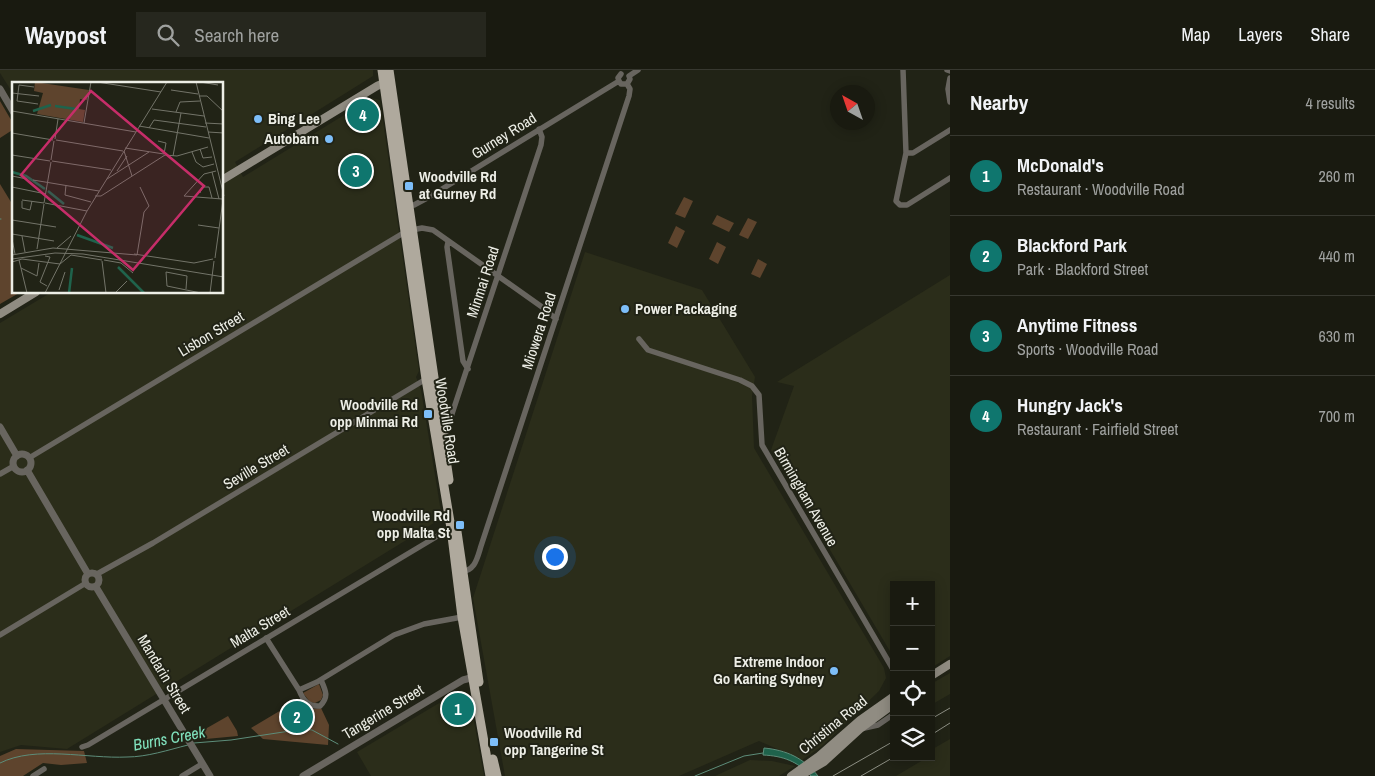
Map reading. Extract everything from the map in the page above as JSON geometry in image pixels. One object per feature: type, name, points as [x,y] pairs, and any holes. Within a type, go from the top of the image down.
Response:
[{"type":"main road","name":"Woodville Road","points":[[382,70],[387,82],[405,207],[426,379],[459,572],[490,776]]},
{"type":"main road","name":"Woodville Road","points":[[387,82],[389,70]]},
{"type":"main road","points":[[224,179],[387,82]]},
{"type":"main road","name":"Woodville Road","points":[[408,231],[443,441],[459,572],[462,617],[497,776]]},
{"type":"main road","points":[[0,314],[33,294]]},
{"type":"main road","points":[[935,673],[950,664]]},
{"type":"main road","name":"Christina Road","points":[[806,770],[860,720],[890,699]]},
{"type":"main road","name":"Christina Road","points":[[791,776],[824,762],[860,729],[890,707]]},
{"type":"street","points":[[629,76],[638,70]]},
{"type":"street","points":[[903,70],[906,153],[896,201],[900,205],[907,205],[950,178]]},
{"type":"street","points":[[620,72],[626,73],[629,76],[627,84],[622,84],[618,78],[620,72]]},
{"type":"street","points":[[950,78],[948,89],[950,102]]},
{"type":"street","name":"Gurney Road","points":[[405,207],[414,205],[429,197],[619,81]]},
{"type":"street","name":"Miowera Road","points":[[459,572],[474,566],[479,553],[629,96],[630,89],[627,84]]},
{"type":"street","points":[[0,89],[12,110]]},
{"type":"street","name":"Minmai Road","points":[[443,441],[541,145],[542,137],[539,129]]},
{"type":"street","points":[[906,153],[913,153],[950,130]]},
{"type":"street","points":[[408,231],[422,228],[433,230],[556,319]]},
{"type":"street","name":"Lisbon Street","points":[[29,458],[408,231]]},
{"type":"street","points":[[448,242],[463,360],[468,369]]},
{"type":"street","name":"Birmingham Avenue","points":[[639,338],[648,350],[740,380],[752,386],[759,395],[762,445],[890,664]]},
{"type":"street","name":"Seville Street","points":[[97,574],[153,543],[426,379]]},
{"type":"street","points":[[0,427],[17,456]]},
{"type":"street","points":[[22,454],[29,458],[30,464],[26,470],[19,471],[14,466],[14,460],[17,456],[22,454]]},
{"type":"street","points":[[0,474],[14,466]]},
{"type":"street","points":[[26,470],[88,574]]},
{"type":"street","name":"Malta Street","points":[[82,746],[88,745],[451,528]]},
{"type":"street","points":[[93,572],[97,574],[100,581],[96,587],[90,587],[86,584],[85,578],[88,574],[93,572]]},
{"type":"street","points":[[0,635],[86,584]]},
{"type":"street","name":"Mandarin Street","points":[[96,587],[210,776]]},
{"type":"street","points":[[299,690],[321,680],[394,635],[424,624],[462,617]]},
{"type":"street","points":[[266,638],[299,690],[302,698],[308,704],[320,706],[325,701],[326,694],[321,680]]},
{"type":"street","name":"Tangerine Street","points":[[303,776],[449,689],[475,677]]},
{"type":"street","points":[[860,729],[878,725],[891,716]]},
{"type":"street","points":[[182,776],[202,764]]},
{"type":"street","points":[[33,776],[44,769]]},
{"type":"shaded area","points":[[0,70],[373,70],[373,76],[235,162],[243,177],[372,98],[380,100],[419,371],[416,377],[421,390],[442,518],[67,749],[21,745],[0,752],[0,323],[48,294],[224,294],[224,82],[12,82],[12,92]]},
{"type":"shaded area","points":[[0,101],[12,122],[12,130],[0,138]]},
{"type":"shaded area","points":[[0,184],[12,204],[12,294],[17,294],[0,304]]},
{"type":"shaded area","points":[[684,197],[693,201],[685,218],[675,214]]},
{"type":"shaded area","points":[[717,215],[734,223],[729,232],[712,224]]},
{"type":"shaded area","points":[[748,218],[757,222],[748,239],[739,235]]},
{"type":"shaded area","points":[[676,226],[685,231],[677,248],[668,243]]},
{"type":"shaded area","points":[[717,242],[726,247],[718,264],[709,259]]},
{"type":"shaded area","points":[[585,252],[702,290],[755,377],[752,396],[754,448],[884,668],[886,678],[879,691],[822,746],[802,760],[759,741],[679,776],[505,776],[473,598]]},
{"type":"shaded area","points":[[758,259],[767,264],[760,278],[751,274]]},
{"type":"shaded area","points":[[950,275],[950,656],[935,665],[935,581],[890,581],[890,651],[771,450],[794,386],[777,382]]},
{"type":"shaded area","points":[[950,673],[950,694],[935,703],[935,682]]},
{"type":"shaded area","points":[[319,684],[323,695],[321,700],[315,703],[310,702],[303,693]]},
{"type":"shaded area","points":[[461,690],[469,694],[484,776],[371,776],[357,752]]},
{"type":"shaded area","points":[[298,700],[311,709],[321,708],[329,725],[328,745],[263,739],[251,728]]},
{"type":"shaded area","points":[[228,716],[238,736],[195,740],[193,736]]},
{"type":"shaded area","points":[[950,739],[950,776],[896,776],[921,761],[935,761],[935,748]]},
{"type":"shaded area","points":[[764,748],[794,756],[807,764],[818,776],[811,776],[789,760],[763,755]]},
{"type":"shaded area","points":[[16,749],[84,751],[87,763],[61,765],[43,763],[23,776],[0,776],[0,756]]},
{"type":"shaded area","points":[[750,760],[772,761],[795,766],[779,776],[715,776]]},
{"type":"waterway","name":"Burns Creek","points":[[194,743],[231,740],[303,729],[312,730],[338,744]]},
{"type":"waterway","name":"Burns Creek","points":[[0,763],[14,758],[45,754],[135,757],[188,745]]},
{"type":"waterway","points":[[695,776],[744,756],[763,753]]},
{"type":"railway","points":[[935,717],[950,708]]},
{"type":"railway","points":[[935,732],[950,723]]},
{"type":"railway","points":[[833,776],[890,743]]},
{"type":"railway","points":[[861,776],[890,759]]},
{"type":"place","name":"Hungry Jack's","points":[[363,115]]},
{"type":"place","name":"Bing Lee","points":[[258,119]]},
{"type":"place","name":"Autobarn","points":[[329,139]]},
{"type":"place","name":"Anytime Fitness","points":[[356,171]]},
{"type":"place","name":"Woodville Rd at Gurney Rd","points":[[409,186]]},
{"type":"place","name":"Power Packaging","points":[[625,309]]},
{"type":"place","name":"Woodville Rd opp Minmai Rd","points":[[428,414]]},
{"type":"place","name":"Woodville Rd opp Malta St","points":[[460,525]]},
{"type":"place","name":"Extreme Indoor Go Karting Sydney","points":[[834,671]]},
{"type":"place","name":"McDonald's","points":[[458,709]]},
{"type":"place","name":"Blackford Park","points":[[297,717]]},
{"type":"place","name":"Woodville Rd opp Tangerine St","points":[[494,742]]}]
